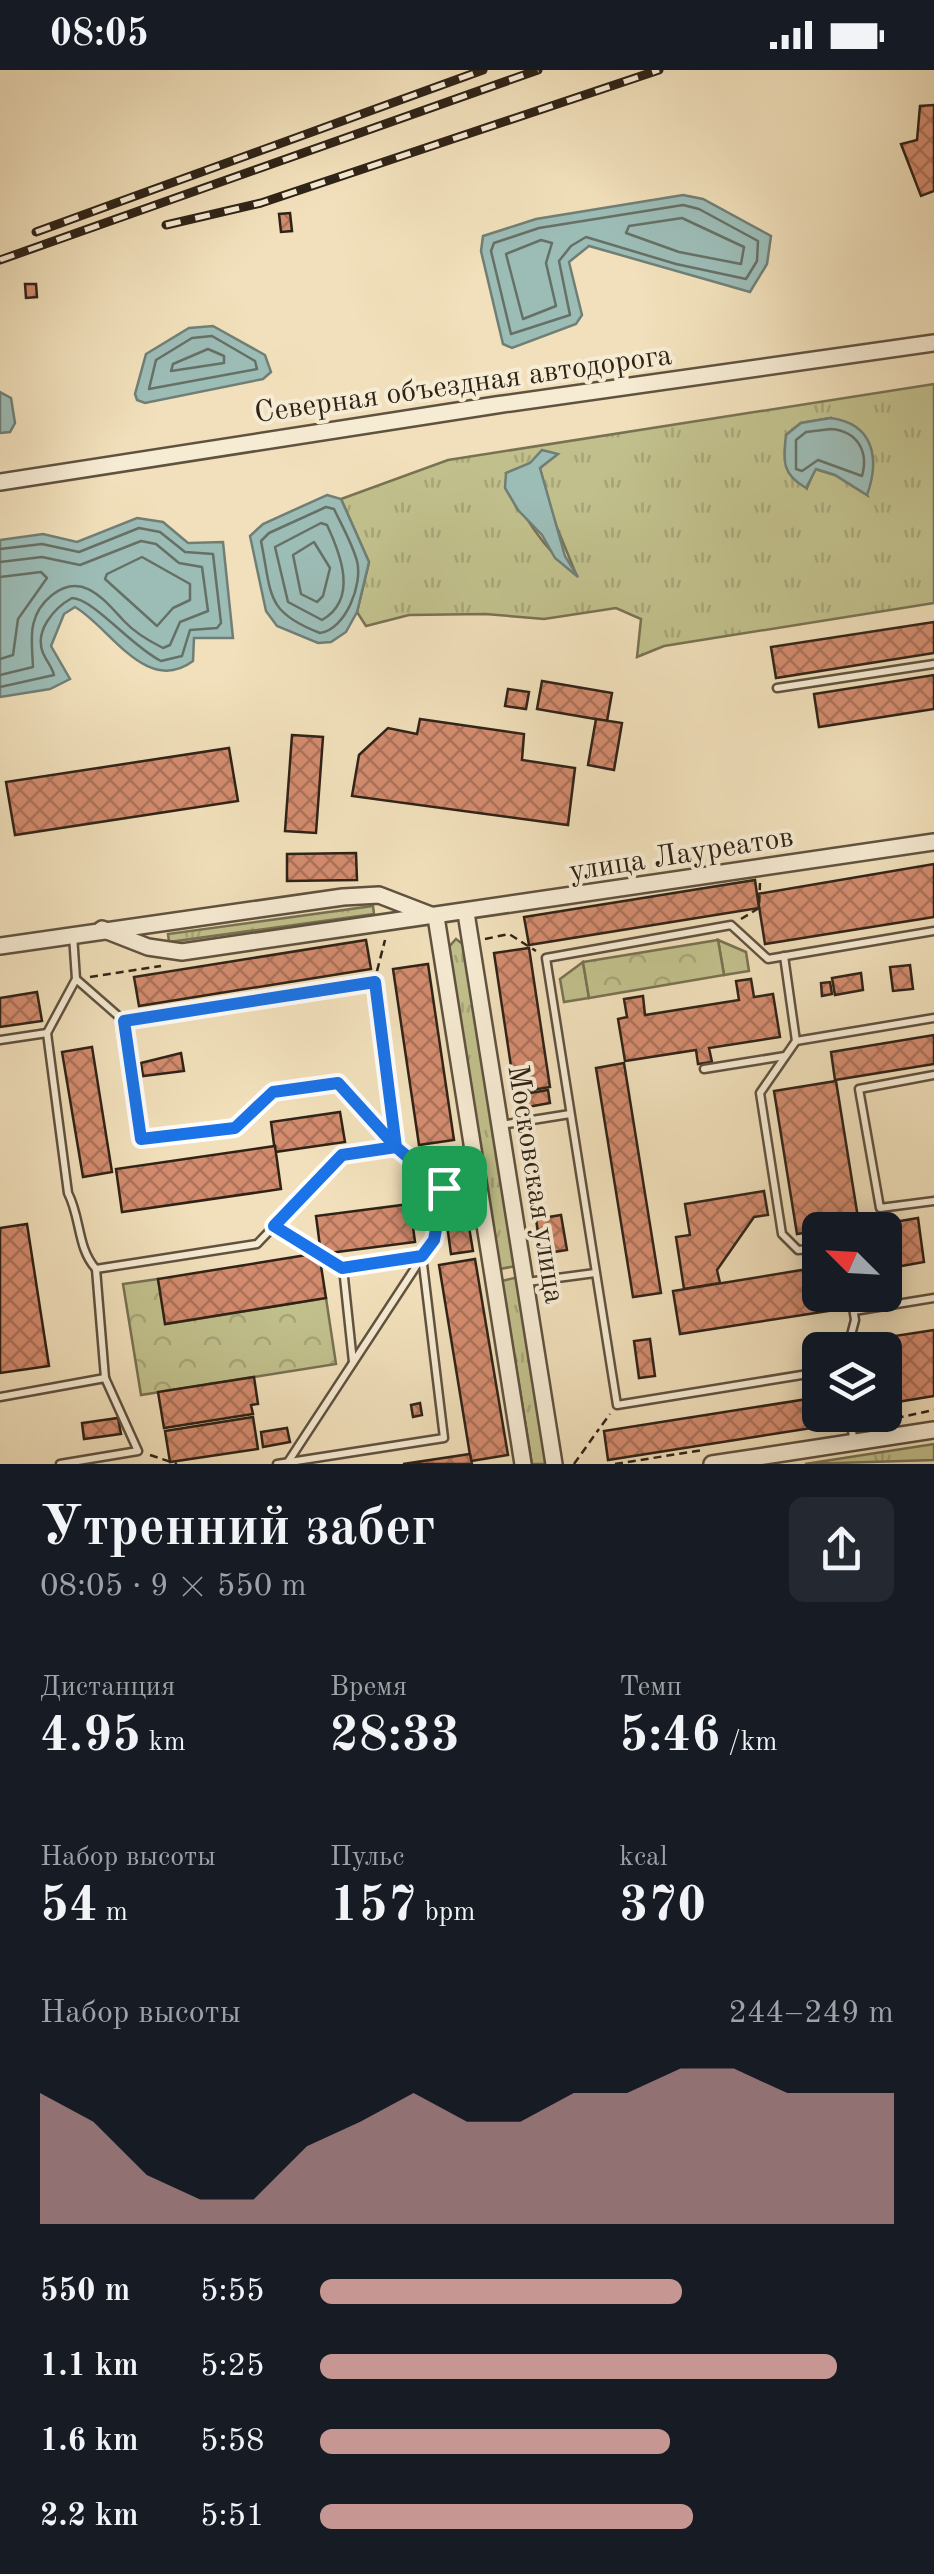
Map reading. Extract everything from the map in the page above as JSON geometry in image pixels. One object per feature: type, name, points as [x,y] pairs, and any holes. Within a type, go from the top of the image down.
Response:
[{"type":"street","name":"Северная объездная автодорога","points":[[0,482],[934,343]]},
{"type":"street","name":"улица Лауреатов","points":[[102,929],[148,947],[182,952],[934,842]]},
{"type":"street","name":"улица Лауреатов","points":[[0,946],[344,896],[378,895],[436,917]]},
{"type":"street","name":"Московская улица","points":[[466,913],[554,1464]]},
{"type":"street","name":"Московская улица","points":[[436,917],[523,1464]]},
{"type":"street","points":[[712,1464],[934,1430]]},
{"type":"lane","points":[[777,688],[934,664]]},
{"type":"lane","points":[[802,1375],[616,1404],[546,958],[731,925],[768,959],[934,931]]},
{"type":"lane","points":[[60,1464],[138,1451],[105,1378],[96,1269],[84,1256],[79,1214],[68,1193],[47,1033],[76,979],[73,934]]},
{"type":"lane","points":[[784,956],[796,1041],[760,1093],[782,1234],[802,1250]]},
{"type":"lane","points":[[76,979],[124,1021],[141,1139],[235,1128],[273,1092],[338,1083],[396,1147],[444,1188]]},
{"type":"lane","points":[[124,1021],[375,982],[396,1147]]},
{"type":"lane","points":[[796,1041],[934,1018]]},
{"type":"lane","points":[[0,1040],[47,1033]]},
{"type":"lane","points":[[704,1069],[786,1056]]},
{"type":"lane","points":[[934,1076],[859,1088],[880,1208],[934,1201]]},
{"type":"lane","points":[[500,1125],[570,1114]]},
{"type":"lane","points":[[96,1269],[257,1244],[342,1155],[396,1147]]},
{"type":"lane","points":[[444,1188],[478,1182]]},
{"type":"lane","points":[[288,1462],[434,1240],[444,1188]]},
{"type":"lane","points":[[354,1362],[342,1268],[422,1256]]},
{"type":"lane","points":[[277,1464],[444,1438],[422,1256]]},
{"type":"lane","points":[[524,1282],[595,1274]]},
{"type":"lane","points":[[902,1303],[934,1298]]},
{"type":"lane","points":[[0,1397],[105,1378]]},
{"type":"lane","points":[[852,1432],[854,1442]]},
{"type":"path","points":[[731,925],[759,908],[757,894],[765,868]]},
{"type":"path","points":[[375,982],[387,933]]},
{"type":"path","points":[[484,939],[509,934],[546,958]]},
{"type":"path","points":[[274,1226],[342,1268]]},
{"type":"path","points":[[574,1464],[606,1420]]},
{"type":"path","points":[[138,1451],[177,1464]]},
{"type":"green space","points":[[934,384],[934,603],[664,646],[637,657],[641,619],[616,608],[544,619],[485,614],[409,615],[366,626],[357,612],[369,562],[341,499],[448,460]],"holes":[[[831,418],[867,495],[835,475],[815,469],[807,488],[786,435],[801,423]],[[557,454],[540,468],[549,508],[576,574],[534,529],[506,473]]]},
{"type":"green space","points":[[373,906],[374,914],[169,942],[168,934]]},
{"type":"green space","points":[[456,939],[464,945],[516,1266],[500,1269],[448,948]]},
{"type":"green space","points":[[718,940],[746,952],[749,971],[724,975]]},
{"type":"green space","points":[[718,940],[724,975],[589,998],[583,962]]},
{"type":"green space","points":[[583,962],[589,998],[564,1002],[560,979]]},
{"type":"green space","points":[[518,1277],[548,1464],[532,1464],[502,1281]]},
{"type":"green space","points":[[158,1279],[166,1324],[326,1298],[336,1364],[141,1395],[123,1284]]},
{"type":"green space","points":[[934,1444],[934,1460],[805,1464]]},
{"type":"water","points":[[683,195],[703,199],[771,236],[767,264],[750,292],[589,246],[569,262],[582,315],[576,324],[512,348],[503,344],[481,251],[483,236],[536,219]]},
{"type":"water","points":[[213,326],[265,355],[271,372],[263,379],[145,403],[137,400],[135,394],[146,354],[189,328]]},
{"type":"water","points":[[0,392],[11,398],[15,423],[10,432],[0,433]]},
{"type":"water","points":[[831,418],[857,428],[870,445],[873,469],[867,495],[835,475],[816,469],[806,488],[788,472],[786,435],[801,423]]},
{"type":"water","points":[[542,450],[558,454],[540,468],[565,556],[578,577],[555,558],[505,488],[506,473],[530,463]]},
{"type":"water","points":[[327,495],[341,499],[369,562],[357,612],[346,632],[331,642],[318,643],[277,626],[266,611],[250,536],[263,524]]},
{"type":"water","points":[[137,518],[163,522],[188,543],[223,542],[233,638],[194,638],[193,661],[176,670],[160,670],[130,655],[75,607],[64,614],[51,646],[70,679],[50,689],[0,697],[0,540],[43,534],[77,542]]},
{"type":"building","points":[[934,105],[934,191],[921,196],[901,144],[917,140],[920,106]]},
{"type":"building","points":[[290,213],[292,231],[281,232],[279,214]]},
{"type":"building","points":[[25,284],[36,284],[37,297],[26,298]]},
{"type":"building","points":[[934,622],[934,653],[776,678],[771,647]]},
{"type":"building","points":[[934,675],[934,709],[819,727],[814,694]]},
{"type":"building","points":[[542,681],[612,693],[607,721],[537,709]]},
{"type":"building","points":[[508,689],[529,692],[526,709],[505,706]]},
{"type":"building","points":[[420,719],[524,734],[522,760],[575,768],[568,825],[352,796],[359,755],[388,728],[417,734]]},
{"type":"building","points":[[596,719],[622,723],[614,770],[588,765]]},
{"type":"building","points":[[292,735],[323,737],[316,833],[285,831]]},
{"type":"building","points":[[229,748],[238,801],[15,835],[6,782]]},
{"type":"building","points":[[356,853],[357,880],[287,881],[287,854]]},
{"type":"building","points":[[934,864],[934,917],[765,944],[757,894]]},
{"type":"building","points":[[755,880],[759,908],[529,945],[524,917]]},
{"type":"building","points":[[366,940],[371,969],[139,1006],[134,977]]},
{"type":"building","points":[[529,948],[550,1087],[515,1093],[494,953]]},
{"type":"building","points":[[428,964],[454,1140],[419,1145],[393,969]]},
{"type":"building","points":[[910,965],[913,989],[893,991],[890,967]]},
{"type":"building","points":[[861,973],[863,990],[835,995],[832,978]]},
{"type":"building","points":[[751,979],[754,997],[773,994],[780,1037],[709,1048],[712,1062],[698,1064],[696,1050],[625,1061],[618,1019],[627,1017],[624,999],[643,996],[645,1015],[739,1000],[736,981]]},
{"type":"building","points":[[830,982],[832,994],[822,996],[821,983]]},
{"type":"building","points":[[37,992],[42,1021],[0,1027],[0,998]]},
{"type":"building","points":[[934,1035],[934,1064],[835,1080],[831,1052]]},
{"type":"building","points":[[92,1047],[112,1172],[83,1177],[62,1052]]},
{"type":"building","points":[[181,1053],[184,1071],[143,1076],[141,1063]]},
{"type":"building","points":[[624,1063],[661,1293],[633,1297],[596,1068]]},
{"type":"building","points":[[836,1081],[857,1212],[802,1212],[802,1233],[797,1234],[774,1091]]},
{"type":"building","points":[[548,1090],[550,1103],[522,1108],[519,1095]]},
{"type":"building","points":[[340,1112],[345,1142],[275,1152],[271,1122]]},
{"type":"building","points":[[275,1146],[281,1189],[122,1212],[116,1169]]},
{"type":"building","points":[[764,1191],[768,1215],[754,1217],[717,1270],[720,1283],[684,1289],[676,1237],[690,1235],[685,1204]]},
{"type":"building","points":[[410,1204],[415,1242],[321,1254],[316,1216]]},
{"type":"building","points":[[561,1215],[567,1250],[541,1254],[536,1219]]},
{"type":"building","points":[[918,1218],[924,1262],[902,1266],[902,1221]]},
{"type":"building","points":[[468,1221],[473,1251],[451,1254],[447,1225]]},
{"type":"building","points":[[27,1224],[49,1366],[0,1373],[0,1228]]},
{"type":"building","points":[[319,1253],[326,1298],[165,1324],[158,1279]]},
{"type":"building","points":[[475,1259],[508,1455],[471,1461],[439,1265]]},
{"type":"building","points":[[802,1270],[802,1312],[822,1312],[680,1334],[673,1291]]},
{"type":"building","points":[[934,1330],[934,1396],[902,1401],[902,1335]]},
{"type":"building","points":[[650,1339],[655,1376],[639,1378],[634,1341]]},
{"type":"building","points":[[254,1377],[258,1404],[251,1405],[253,1414],[164,1428],[158,1392]]},
{"type":"building","points":[[802,1400],[802,1430],[608,1460],[604,1431]]},
{"type":"building","points":[[420,1403],[422,1415],[413,1417],[411,1405]]},
{"type":"building","points":[[253,1417],[258,1449],[170,1462],[165,1431]]},
{"type":"building","points":[[118,1418],[121,1434],[84,1439],[82,1423]]},
{"type":"building","points":[[287,1428],[290,1442],[263,1447],[261,1432]]},
{"type":"building","points":[[470,1454],[472,1464],[403,1464]]},
{"type":"railway","points":[[36,232],[483,70]]},
{"type":"railway","points":[[0,260],[538,70]]},
{"type":"railway","points":[[166,225],[261,203],[659,70]]},
{"type":"route","points":[[444,1188],[396,1147],[338,1083],[273,1092],[235,1128],[141,1139],[124,1021],[375,982],[396,1147],[342,1155],[274,1226],[342,1268],[422,1256],[434,1240],[444,1188]]}]
